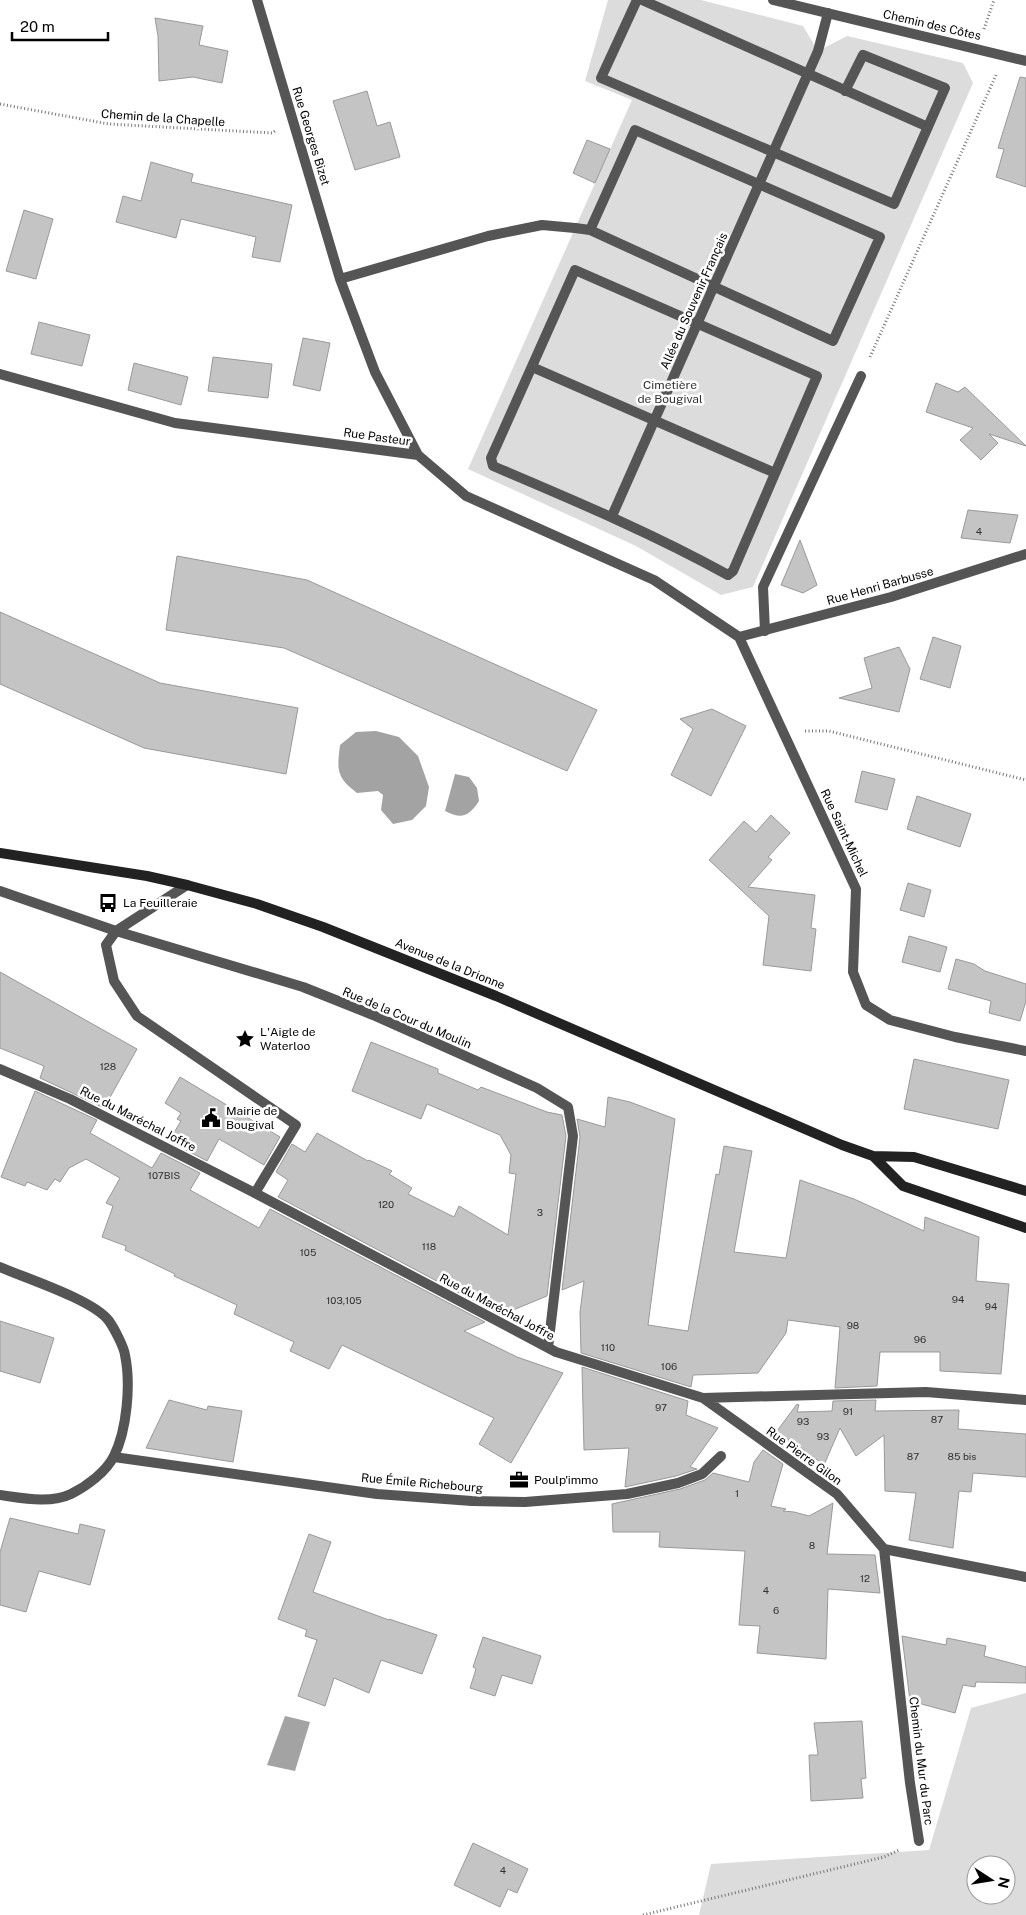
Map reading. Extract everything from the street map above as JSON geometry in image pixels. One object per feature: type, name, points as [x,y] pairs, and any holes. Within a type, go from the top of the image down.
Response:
[{"type":"main road","name":"Avenue de la Drionne","points":[[0,853],[147,876],[257,904],[323,927],[496,996],[833,1141],[873,1156],[914,1157],[1026,1191]]},
{"type":"main road","name":"Avenue de la Drionne","points":[[873,1156],[903,1186],[1026,1228]]},
{"type":"street","name":"Rue Georges Bizet","points":[[257,0],[340,279],[375,372],[418,455]]},
{"type":"street","points":[[637,0],[601,78],[894,204],[945,88],[863,55],[845,91]]},
{"type":"street","points":[[642,0],[928,127]]},
{"type":"street","name":"Chemin des Côtes","points":[[773,0],[1026,60]]},
{"type":"street","name":"Allée du Souvenir Français","points":[[612,516],[808,75],[818,51],[828,13]]},
{"type":"street","points":[[340,279],[488,236],[542,225],[575,228],[590,230],[833,341],[880,237],[635,130],[590,230]]},
{"type":"street","points":[[575,270],[817,376],[733,571],[728,576],[688,553],[612,516],[493,466],[491,458],[532,368],[575,270]]},
{"type":"street","points":[[532,368],[775,473]]},
{"type":"street","name":"Rue Pasteur","points":[[0,374],[175,423],[418,455],[466,496],[654,580],[739,637]]},
{"type":"street","points":[[765,631],[763,586],[861,376]]},
{"type":"street","name":"Rue Henri Barbusse","points":[[739,637],[890,597],[1026,554]]},
{"type":"street","name":"Rue Saint-Michel","points":[[739,637],[856,889],[853,972],[866,1005],[890,1020],[955,1037],[1026,1051]]},
{"type":"street","points":[[187,885],[116,931],[106,944],[114,982],[137,1016],[296,1125],[255,1193]]},
{"type":"street","name":"Rue de la Cour du Moulin","points":[[0,891],[116,931],[303,987],[537,1088],[568,1107],[573,1136],[548,1348]]},
{"type":"street","name":"Rue du Maréchal Joffre","points":[[0,1069],[70,1099],[255,1193],[556,1352],[703,1398],[926,1392],[1026,1400]]},
{"type":"street","points":[[0,1267],[84,1302],[108,1320],[125,1354],[127,1388],[125,1423],[114,1457],[97,1478],[70,1494],[37,1500],[0,1495]]},
{"type":"street","name":"Rue Pierre Gilon","points":[[703,1398],[836,1494],[884,1549]]},
{"type":"street","name":"Rue Émile Richebourg","points":[[114,1457],[377,1494],[472,1501],[525,1502],[627,1494],[678,1483],[702,1474],[721,1456]]},
{"type":"street","points":[[884,1549],[1026,1577]]},
{"type":"street","name":"Chemin du Mur du Parc","points":[[884,1549],[910,1782],[919,1841]]},
{"type":"path","points":[[978,48],[994,0]]},
{"type":"path","points":[[861,376],[1005,55]]},
{"type":"path","name":"Chemin de la Chapelle","points":[[0,104],[109,124],[272,133],[294,123]]},
{"type":"path","points":[[786,738],[803,731],[828,731],[1026,780]]},
{"type":"path","name":"Chemin du Mur du Parc","points":[[643,1915],[884,1857],[919,1841]]},
{"type":"green space","name":"Cimetière de Bougival","points":[[608,0],[701,0],[803,26],[818,51],[847,36],[963,63],[973,83],[753,587],[721,595],[636,546],[468,469],[632,100],[585,81]]},
{"type":"green space","points":[[1026,1693],[1026,1915],[699,1915],[711,1864],[929,1850],[971,1708]]},
{"type":"shaded area","points":[[376,731],[399,737],[418,756],[429,787],[426,806],[412,820],[393,824],[381,810],[383,795],[378,791],[357,793],[342,777],[338,761],[340,745],[356,732]]},
{"type":"shaded area","points":[[455,774],[469,777],[477,788],[479,801],[472,810],[461,816],[445,811]]},
{"type":"shaded area","points":[[285,1716],[310,1722],[295,1771],[267,1765]]},
{"type":"building","points":[[155,18],[203,26],[199,45],[228,51],[222,83],[193,77],[159,81],[158,36]]},
{"type":"building","points":[[1020,77],[1026,78],[1026,187],[996,177],[1004,149],[998,148]]},
{"type":"building","points":[[367,91],[377,126],[390,122],[400,157],[355,170],[333,101]]},
{"type":"building","points":[[587,140],[610,149],[595,183],[573,173]]},
{"type":"building","points":[[151,162],[193,174],[191,182],[292,205],[280,262],[252,257],[256,237],[181,219],[176,238],[116,222],[123,196],[141,201]]},
{"type":"building","points":[[24,210],[53,219],[36,279],[6,271]]},
{"type":"building","points":[[39,322],[90,335],[82,366],[31,354]]},
{"type":"building","points":[[303,338],[330,343],[320,391],[293,385]]},
{"type":"building","points":[[213,357],[272,364],[268,398],[208,391]]},
{"type":"building","points":[[134,363],[188,377],[181,405],[128,390]]},
{"type":"building","points":[[936,383],[958,392],[965,387],[1026,446],[989,434],[998,443],[981,460],[960,440],[973,428],[926,412]]},
{"type":"building","points":[[968,510],[1018,515],[1010,543],[961,538]]},
{"type":"building","points":[[800,540],[817,585],[803,593],[781,585]]},
{"type":"building","points":[[177,556],[307,580],[597,710],[567,771],[284,648],[166,630]]},
{"type":"building","points":[[0,612],[160,683],[298,708],[286,774],[144,748],[0,684]]},
{"type":"building","points":[[933,637],[961,646],[950,688],[920,679]]},
{"type":"building","points":[[899,647],[910,669],[899,712],[839,698],[872,688],[864,658]]},
{"type":"building","points":[[712,709],[746,726],[711,796],[671,775],[693,729],[680,719]]},
{"type":"building","points":[[862,771],[895,779],[887,810],[855,802]]},
{"type":"building","points":[[917,796],[971,814],[960,847],[907,829]]},
{"type":"building","points":[[771,815],[790,833],[768,857],[772,860],[748,887],[815,895],[811,928],[816,929],[811,971],[763,965],[769,916],[709,860],[744,821],[756,832]]},
{"type":"building","points":[[908,883],[931,890],[924,917],[900,910]]},
{"type":"building","points":[[909,936],[947,947],[940,972],[902,962]]},
{"type":"building","points":[[956,959],[974,964],[985,971],[1026,984],[1026,1001],[1020,1021],[989,1013],[991,1001],[948,989]]},
{"type":"building","points":[[0,972],[137,1049],[104,1108],[40,1078],[44,1066],[0,1048]]},
{"type":"building","points":[[371,1042],[438,1069],[438,1073],[478,1090],[481,1087],[547,1112],[562,1115],[566,1136],[547,1296],[501,1315],[278,1197],[288,1180],[276,1172],[292,1144],[305,1152],[317,1133],[368,1161],[392,1171],[389,1174],[412,1188],[408,1194],[454,1217],[459,1206],[508,1235],[516,1174],[509,1173],[511,1155],[500,1135],[427,1104],[421,1119],[352,1091]]},
{"type":"building","points":[[914,1059],[1009,1080],[998,1129],[904,1109]]},
{"type":"building","points":[[180,1077],[280,1137],[264,1165],[219,1139],[207,1161],[169,1141],[181,1121],[177,1119],[181,1113],[165,1103]]},
{"type":"building","points":[[35,1091],[97,1120],[90,1133],[152,1168],[161,1153],[200,1173],[190,1190],[259,1228],[270,1209],[485,1322],[464,1331],[517,1357],[563,1373],[511,1463],[479,1444],[494,1418],[342,1345],[329,1369],[290,1351],[294,1342],[234,1314],[237,1305],[174,1276],[175,1274],[125,1250],[126,1246],[102,1237],[113,1206],[106,1203],[120,1178],[86,1159],[69,1168],[60,1182],[55,1179],[47,1190],[27,1182],[25,1186],[1,1177]]},
{"type":"building","points":[[608,1097],[630,1102],[675,1119],[648,1325],[688,1331],[716,1174],[719,1175],[724,1146],[752,1151],[734,1252],[786,1258],[800,1180],[854,1199],[924,1231],[925,1217],[979,1237],[976,1281],[1009,1284],[1001,1374],[940,1371],[940,1352],[880,1352],[877,1386],[835,1388],[840,1327],[788,1320],[786,1333],[758,1373],[693,1375],[691,1387],[581,1353],[580,1312],[584,1281],[562,1290],[580,1137],[577,1119],[605,1127]]},
{"type":"building","points":[[0,1321],[54,1338],[40,1383],[0,1371]]},
{"type":"building","points":[[582,1367],[688,1401],[686,1415],[718,1428],[690,1467],[697,1469],[676,1476],[625,1487],[629,1448],[584,1450]]},
{"type":"building","points":[[169,1400],[207,1410],[208,1406],[242,1411],[233,1462],[146,1448]]},
{"type":"building","points":[[876,1400],[875,1411],[959,1410],[958,1429],[1026,1434],[1026,1477],[973,1473],[971,1492],[959,1491],[953,1548],[909,1540],[916,1493],[885,1491],[884,1435],[856,1456],[840,1428],[824,1465],[789,1439],[787,1449],[771,1439],[797,1404],[799,1405],[797,1412],[832,1411],[833,1401]]},
{"type":"building","points":[[763,1450],[783,1464],[771,1506],[786,1509],[783,1511],[809,1516],[833,1503],[827,1554],[875,1555],[880,1593],[828,1589],[826,1659],[757,1653],[760,1626],[739,1625],[745,1551],[659,1547],[660,1532],[613,1532],[612,1504],[680,1489],[705,1480],[713,1473],[749,1482],[754,1462]]},
{"type":"building","points":[[10,1518],[78,1534],[80,1524],[105,1530],[90,1585],[39,1571],[26,1612],[0,1605],[0,1552]]},
{"type":"building","points":[[309,1534],[331,1542],[313,1592],[389,1620],[437,1635],[422,1674],[381,1660],[369,1693],[334,1678],[325,1706],[298,1696],[317,1640],[305,1636],[307,1630],[278,1619]]},
{"type":"building","points":[[902,1636],[946,1645],[947,1638],[986,1646],[984,1656],[1026,1667],[1026,1683],[976,1682],[975,1687],[963,1685],[955,1713],[910,1701]]},
{"type":"building","points":[[483,1637],[541,1656],[532,1684],[502,1675],[495,1696],[470,1688],[476,1669],[473,1667]]},
{"type":"building","points":[[862,1721],[866,1778],[861,1779],[863,1798],[811,1801],[809,1755],[818,1755],[814,1723]]},
{"type":"building","points":[[473,1843],[528,1869],[517,1893],[508,1889],[500,1907],[454,1885]]},
{"type":"place","name":"La Feuilleraie","points":[[108,903]]},
{"type":"place","name":"L'Aigle de Waterloo","points":[[245,1039]]},
{"type":"place","name":"Mairie de Bougival","points":[[211,1118]]},
{"type":"place","name":"Poulp'immo","points":[[519,1480]]}]
